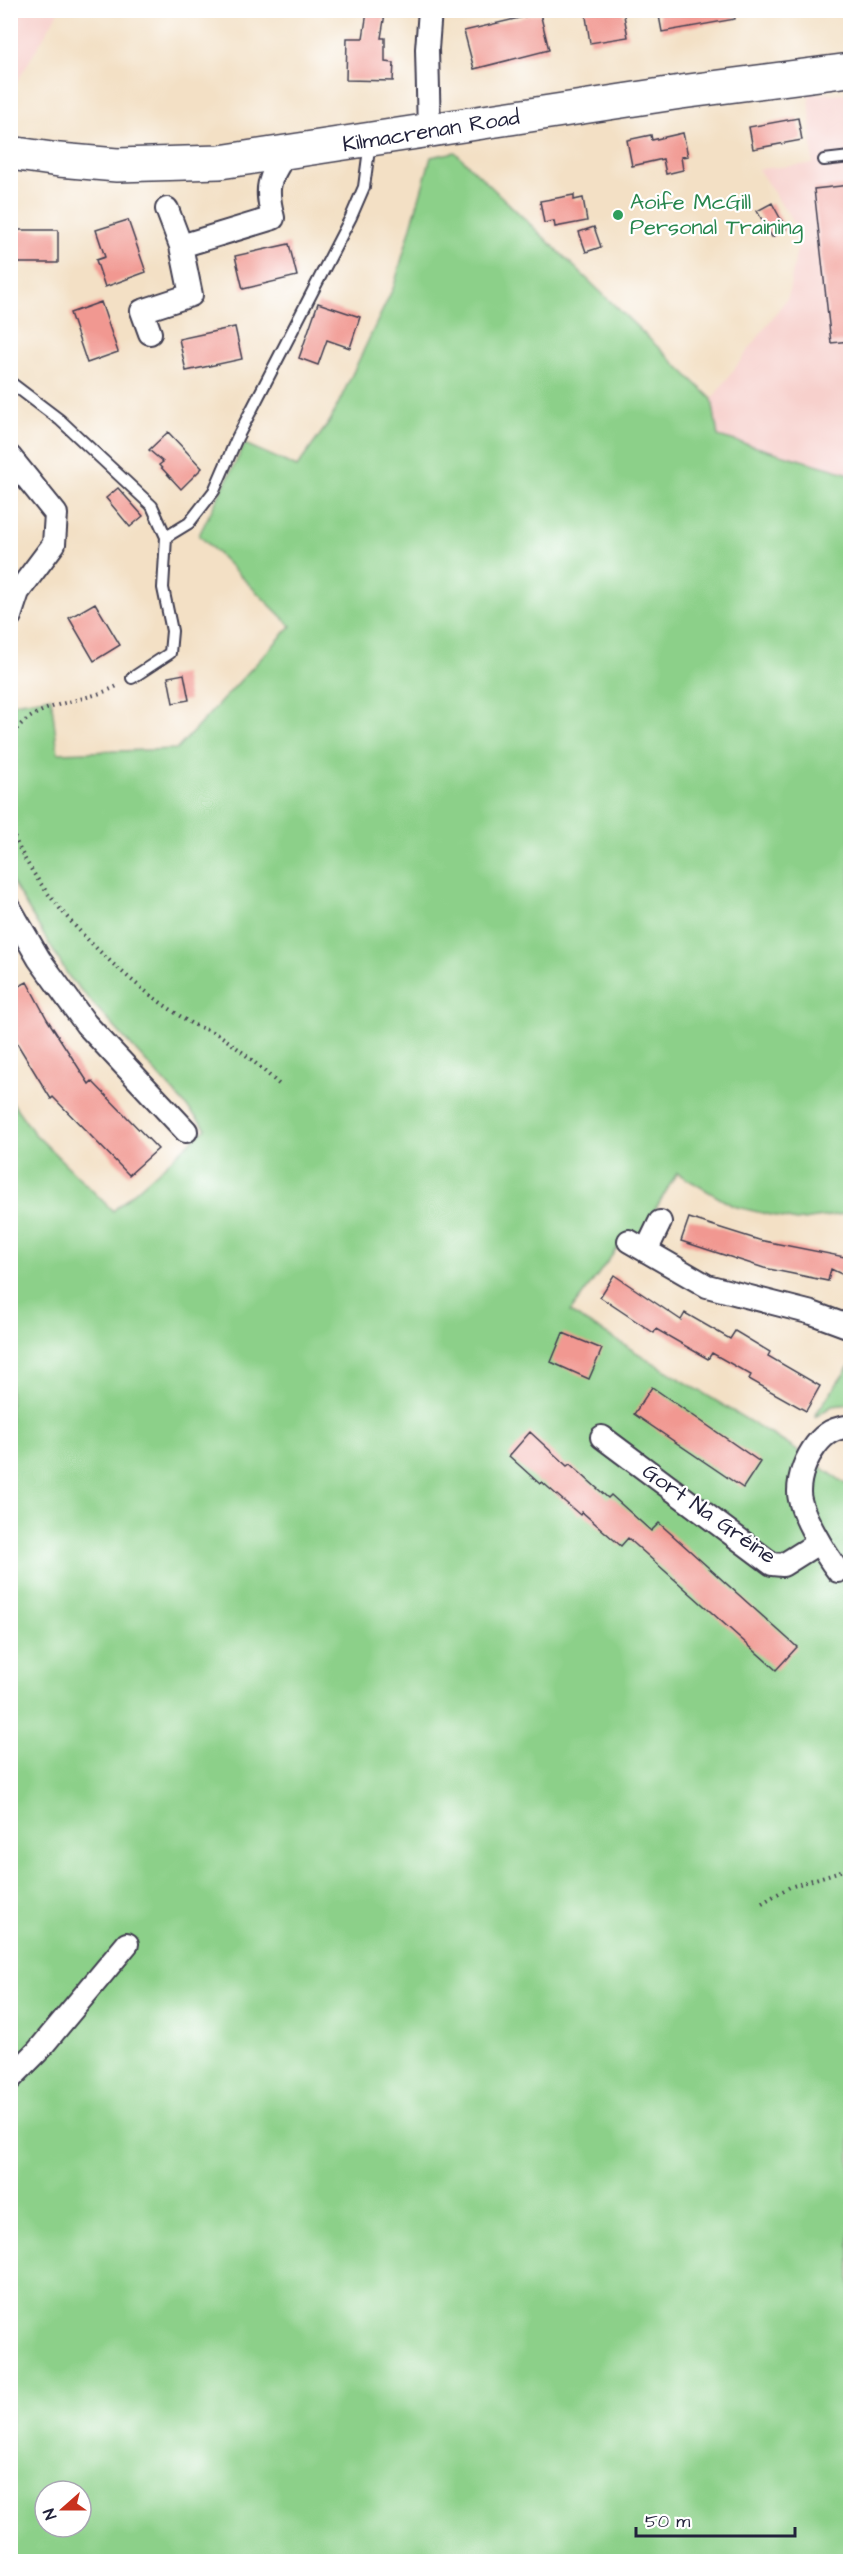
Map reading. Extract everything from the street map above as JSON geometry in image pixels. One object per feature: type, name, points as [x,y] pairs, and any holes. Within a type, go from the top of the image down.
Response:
[{"type":"main road","name":"Kilmacrenan Road","points":[[10,153],[59,160],[150,165],[220,162],[285,154],[681,92],[850,70]]},
{"type":"street","points":[[429,132],[427,49],[430,10]]},
{"type":"street","points":[[182,246],[273,218],[269,203],[269,179],[285,154]]},
{"type":"street","points":[[150,333],[142,311],[191,295],[182,246],[167,210]]},
{"type":"street","points":[[10,457],[56,514],[54,543],[18,592],[10,616]]},
{"type":"street","points":[[10,909],[39,959],[86,1024],[186,1131]]},
{"type":"street","points":[[660,1222],[638,1246],[707,1286],[812,1313],[850,1327]]},
{"type":"street","points":[[838,1571],[818,1543],[798,1494],[808,1456],[822,1437],[838,1427],[850,1427]]},
{"type":"street","name":"Gort Na Gréine","points":[[602,1437],[772,1564],[783,1565],[818,1543]]},
{"type":"street","points":[[10,2079],[37,2052],[127,1944]]},
{"type":"lane","points":[[166,537],[189,523],[214,491],[237,438],[351,217],[364,187],[370,141]]},
{"type":"lane","points":[[824,160],[850,157]]},
{"type":"lane","points":[[10,382],[60,420],[152,506],[166,537],[163,588],[172,631],[170,653],[132,678]]},
{"type":"path","points":[[10,739],[16,726],[47,709],[107,692],[132,678]]},
{"type":"path","points":[[10,826],[17,845],[36,878],[77,925],[131,980],[192,1023],[224,1038],[281,1086]]},
{"type":"path","points":[[762,1903],[790,1887],[850,1868]]},
{"type":"shaded area","points":[[10,11],[59,11],[11,92]]},
{"type":"shaded area","points":[[809,93],[850,94],[850,474],[718,436],[712,399],[788,297],[800,232],[758,169],[813,164]]},
{"type":"green space","points":[[455,152],[712,399],[718,436],[850,474],[850,1213],[796,1221],[733,1206],[677,1173],[641,1233],[625,1238],[570,1312],[787,1444],[850,1487],[850,2561],[11,2561],[10,1099],[34,1133],[113,1211],[206,1128],[69,977],[11,880],[11,715],[14,703],[51,697],[58,753],[177,749],[291,626],[199,535],[245,444],[297,467],[330,421],[394,286],[431,157]]},
{"type":"green space","points":[[850,1365],[850,1404],[832,1406],[815,1417],[815,1415]]},
{"type":"building","points":[[585,10],[623,10],[628,37],[590,43]]},
{"type":"building","points":[[658,10],[734,10],[735,19],[662,32]]},
{"type":"building","points":[[367,12],[385,14],[381,38],[385,38],[385,62],[394,63],[393,81],[346,80],[347,38],[363,38]]},
{"type":"building","points":[[540,13],[549,50],[474,69],[464,31]]},
{"type":"building","points":[[798,118],[802,140],[753,149],[749,127]]},
{"type":"building","points":[[683,133],[688,156],[681,157],[683,170],[666,174],[663,159],[632,166],[627,140],[651,135],[652,140]]},
{"type":"building","points":[[850,185],[850,341],[831,343],[814,189]]},
{"type":"building","points":[[574,195],[574,200],[583,198],[587,221],[555,227],[554,221],[544,223],[540,201]]},
{"type":"building","points":[[772,203],[786,229],[772,237],[757,211]]},
{"type":"building","points":[[128,220],[146,272],[105,287],[96,260],[105,257],[96,230]]},
{"type":"building","points":[[594,227],[601,247],[586,252],[579,232]]},
{"type":"building","points":[[10,230],[58,230],[58,263],[10,263]]},
{"type":"building","points":[[289,244],[297,276],[243,289],[235,256]]},
{"type":"building","points":[[101,302],[118,352],[87,363],[70,313]]},
{"type":"building","points":[[318,303],[360,317],[350,348],[327,340],[318,365],[299,358]]},
{"type":"building","points":[[235,327],[242,359],[186,371],[179,339]]},
{"type":"building","points":[[168,432],[202,468],[181,489],[159,465],[163,462],[149,450]]},
{"type":"building","points":[[118,488],[143,516],[130,527],[106,498]]},
{"type":"building","points":[[95,603],[120,645],[94,661],[69,618]]},
{"type":"building","points":[[184,674],[189,700],[173,703],[168,677]]},
{"type":"building","points":[[27,982],[47,1019],[89,1084],[92,1081],[158,1149],[129,1175],[53,1097],[51,1099],[10,1032],[10,991]]},
{"type":"building","points":[[689,1218],[759,1240],[850,1258],[850,1278],[831,1269],[828,1281],[764,1268],[681,1241]]},
{"type":"building","points":[[614,1275],[681,1320],[685,1313],[730,1339],[735,1331],[770,1352],[768,1356],[820,1386],[806,1411],[749,1379],[751,1375],[712,1353],[708,1359],[656,1329],[654,1333],[600,1297]]},
{"type":"building","points":[[563,1333],[602,1349],[589,1379],[551,1362]]},
{"type":"building","points":[[652,1387],[760,1462],[743,1488],[634,1414]]},
{"type":"building","points":[[530,1432],[567,1466],[570,1464],[608,1498],[611,1495],[651,1531],[659,1523],[797,1647],[776,1670],[628,1538],[621,1546],[582,1512],[580,1515],[542,1482],[540,1484],[509,1456]]},
{"type":"place","name":"Aoife McGill Personal Training","points":[[618,215]]}]
